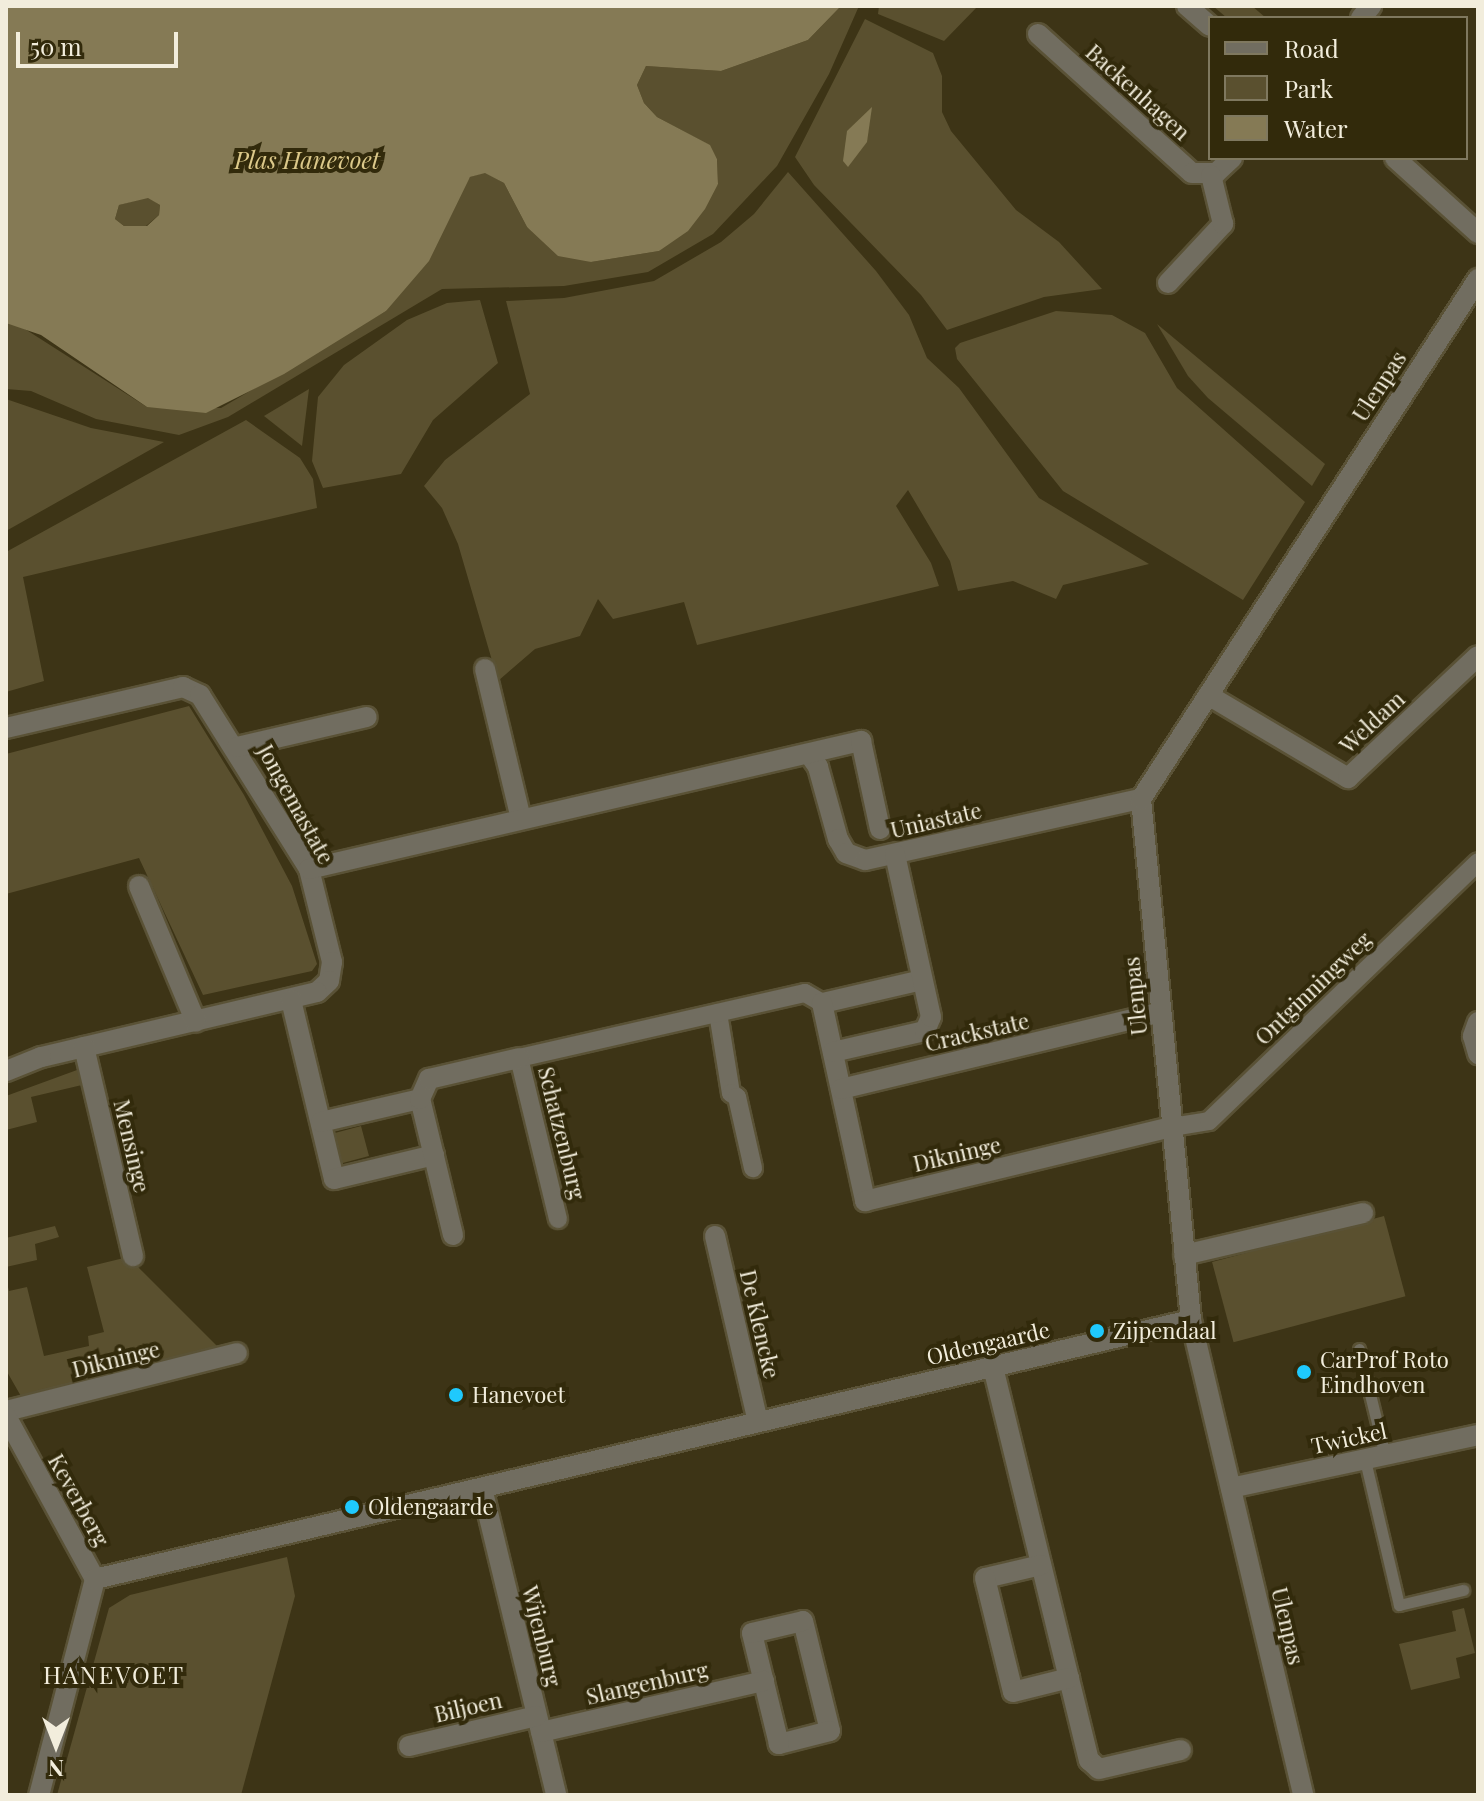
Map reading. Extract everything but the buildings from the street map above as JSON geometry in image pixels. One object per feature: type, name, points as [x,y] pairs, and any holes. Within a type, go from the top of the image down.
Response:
[{"type":"street","points":[[1187,6],[1208,24]]},
{"type":"street","name":"Backenhagen","points":[[1038,34],[1192,173],[1211,175]]},
{"type":"street","points":[[1168,283],[1223,224],[1211,175],[1230,160]]},
{"type":"street","points":[[1397,160],[1478,233]]},
{"type":"street","name":"Ulenpas","points":[[1303,1795],[1191,1320],[1141,799],[1478,279]]},
{"type":"street","name":"Weldam","points":[[1208,695],[1348,778],[1478,656]]},
{"type":"street","points":[[485,669],[521,819]]},
{"type":"street","name":"Jongemastate","points":[[6,728],[183,687],[200,695],[237,747],[309,869],[332,962],[329,981],[317,992],[84,1047],[6,1071]]},
{"type":"street","name":"Jongemastate","points":[[237,747],[367,717]]},
{"type":"street","name":"Uniastate","points":[[309,869],[861,741],[880,829]]},
{"type":"street","name":"Uniastate","points":[[809,754],[818,767],[846,853],[865,860],[1141,799]]},
{"type":"street","name":"Crackstate","points":[[833,1052],[925,1031],[931,1017],[895,854]]},
{"type":"street","name":"Ontginningweg","points":[[1172,1127],[1209,1121],[1478,862]]},
{"type":"street","points":[[139,886],[196,1022]]},
{"type":"street","points":[[753,1168],[737,1097],[731,1093],[718,1013],[805,993],[822,1003],[922,980]]},
{"type":"street","points":[[291,1000],[334,1179],[434,1155]]},
{"type":"street","points":[[822,1003],[841,1089]]},
{"type":"street","name":"Crackstate","points":[[841,1089],[1161,1012]]},
{"type":"street","name":"Schatzenburg","points":[[321,1122],[420,1099],[429,1079],[718,1013]]},
{"type":"street","points":[[1478,1022],[1473,1036],[1478,1054]]},
{"type":"street","name":"Mensinge","points":[[84,1047],[133,1256]]},
{"type":"street","name":"Schatzenburg","points":[[519,1058],[558,1219]]},
{"type":"street","name":"Dikninge","points":[[841,1089],[865,1201],[1172,1127]]},
{"type":"street","points":[[420,1099],[453,1235]]},
{"type":"street","points":[[1184,1255],[1363,1213]]},
{"type":"street","name":"De Klencke","points":[[715,1236],[758,1422]]},
{"type":"street","name":"Oldengaarde","points":[[95,1579],[1191,1320]]},
{"type":"street","name":"Dikninge","points":[[6,1414],[237,1353]]},
{"type":"street","points":[[993,1367],[1089,1760],[1099,1769],[1181,1750]]},
{"type":"street","name":"Keverberg","points":[[6,1414],[95,1579],[39,1795]]},
{"type":"street","name":"Twickel","points":[[1231,1488],[1478,1435]]},
{"type":"street","name":"Wijenburg","points":[[482,1488],[556,1795]]},
{"type":"street","points":[[1041,1565],[985,1578],[1006,1664],[1013,1692],[1069,1678]]},
{"type":"street","points":[[803,1621],[830,1731],[779,1744],[764,1681],[752,1633],[803,1621]]},
{"type":"street","name":"Slangenburg","points":[[539,1724],[764,1681]]},
{"type":"street","name":"Biljoen","points":[[409,1746],[539,1724]]},
{"type":"lane","points":[[1359,1349],[1399,1605],[1463,1590]]},
{"type":"green space","points":[[841,6],[859,6],[829,74],[777,166],[713,234],[648,272],[564,286],[442,289],[228,417],[179,435],[96,419],[31,391],[6,389],[6,323],[14,322],[147,407],[221,408],[386,311],[470,177],[485,172],[504,183],[527,227],[591,262],[659,251],[718,184],[717,159],[709,145],[657,117],[644,103],[637,85],[646,66],[721,71],[808,40]]},
{"type":"green space","points":[[879,6],[978,6],[944,41],[878,14]]},
{"type":"green space","points":[[1213,6],[1252,6],[1264,16],[1225,16]]},
{"type":"green space","points":[[865,19],[933,53],[942,76],[942,112],[951,131],[1016,210],[1059,242],[1102,289],[1044,297],[947,330],[921,295],[814,185],[795,157]]},
{"type":"green space","points":[[788,172],[876,271],[909,315],[927,358],[959,388],[1039,498],[1149,564],[1063,585],[1056,599],[1013,581],[958,591],[950,561],[908,490],[896,506],[931,563],[939,586],[697,645],[684,602],[613,619],[598,599],[580,636],[535,649],[498,681],[458,544],[442,508],[424,486],[445,460],[530,394],[506,301],[564,298],[654,281],[721,242],[754,214]]},
{"type":"green space","points":[[148,197],[160,205],[159,215],[146,226],[124,226],[115,219],[119,205]]},
{"type":"green space","points":[[480,300],[498,363],[433,420],[401,474],[323,488],[312,461],[318,397],[344,365],[407,320],[447,303]]},
{"type":"green space","points":[[1056,311],[1112,315],[1145,333],[1177,388],[1305,502],[1243,600],[1063,491],[957,359],[955,348],[960,343]]},
{"type":"green space","points":[[1157,324],[1325,464],[1312,486],[1208,398],[1188,376]]},
{"type":"green space","points":[[309,389],[302,446],[264,416]]},
{"type":"green space","points":[[6,399],[91,428],[164,442],[6,531]]},
{"type":"green space","points":[[246,420],[300,458],[313,479],[317,508],[23,577],[44,681],[6,692],[6,552]]},
{"type":"green space","points":[[189,706],[244,795],[292,886],[317,964],[312,971],[203,995],[139,858],[6,894],[6,754]]},
{"type":"green space","points":[[77,1070],[82,1085],[31,1097],[37,1122],[6,1130],[6,1096]]},
{"type":"green space","points":[[361,1126],[369,1156],[340,1164],[332,1134]]},
{"type":"green space","points":[[1384,1216],[1405,1296],[1234,1342],[1212,1262]]},
{"type":"green space","points":[[55,1226],[59,1237],[35,1244],[37,1260],[6,1267],[6,1238]]},
{"type":"green space","points":[[128,1257],[222,1351],[22,1398],[6,1370],[6,1279],[9,1291],[27,1287],[44,1356],[89,1346],[88,1336],[104,1332],[87,1267]]},
{"type":"green space","points":[[287,1557],[295,1596],[241,1795],[57,1795],[109,1608],[130,1595]]},
{"type":"green space","points":[[1464,1608],[1475,1653],[1456,1658],[1460,1678],[1411,1690],[1399,1644],[1456,1631],[1452,1611]]},
{"type":"water","name":"Plas Hanevoet","points":[[6,6],[841,6],[808,40],[721,71],[646,66],[637,85],[644,103],[657,117],[710,145],[717,159],[718,184],[705,209],[688,231],[659,251],[591,262],[558,256],[527,227],[504,183],[485,173],[470,177],[429,261],[386,311],[284,374],[206,413],[147,407],[41,335],[6,323]],"holes":[[[148,198],[160,205],[159,215],[147,226],[124,226],[115,219],[119,205]]]},
{"type":"water","points":[[872,107],[867,142],[848,167],[843,161],[847,131]]},
{"type":"place","name":"Zijpendaal","points":[[1097,1331]]},
{"type":"place","name":"CarProf Roto Eindhoven","points":[[1304,1372]]},
{"type":"place","name":"Hanevoet","points":[[456,1395]]},
{"type":"place","name":"Oldengaarde","points":[[352,1507]]},
{"type":"district","name":"HANEVOET","points":[[114,1675]]}]
